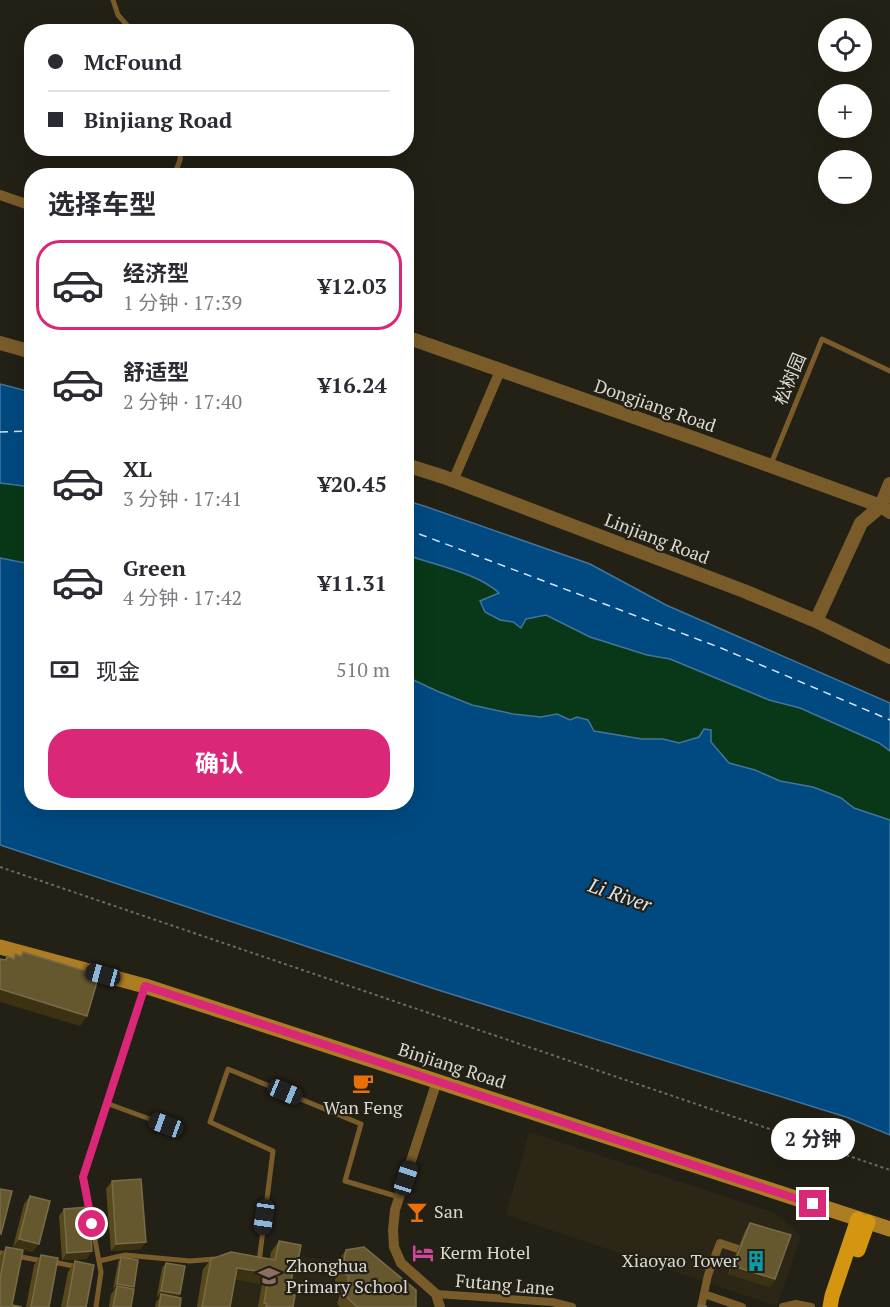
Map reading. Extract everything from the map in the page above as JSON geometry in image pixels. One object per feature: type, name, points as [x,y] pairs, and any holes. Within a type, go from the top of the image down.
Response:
[{"type":"main road","name":"Binjiang Road","points":[[0,947],[145,986],[890,1228]]},
{"type":"main road","points":[[830,1307],[832,1296],[863,1220]]},
{"type":"main road","points":[[840,1307],[863,1220]]},
{"type":"street","points":[[0,195],[24,203]]},
{"type":"street","name":"Dongjiang Road","points":[[414,340],[770,465],[888,510]]},
{"type":"street","points":[[0,344],[24,350]]},
{"type":"street","points":[[453,481],[500,371]]},
{"type":"street","name":"Linjiang Road","points":[[414,468],[744,591],[816,621],[890,657]]},
{"type":"street","points":[[816,621],[861,523],[888,510],[890,484]]},
{"type":"street","points":[[437,1081],[395,1210],[393,1230],[394,1247],[401,1263],[436,1294],[440,1307]]},
{"type":"street","points":[[701,1307],[708,1275],[720,1243],[738,1249]]},
{"type":"street","name":"Futang Lane","points":[[436,1294],[552,1302],[572,1307]]},
{"type":"street","points":[[704,1294],[742,1307]]},
{"type":"street","points":[[783,1307],[796,1304],[811,1307]]},
{"type":"lane","points":[[113,0],[118,15],[126,24]]},
{"type":"lane","name":"松树园","points":[[770,465],[822,339],[890,371]]},
{"type":"lane","points":[[96,1307],[101,1272],[83,1177],[145,986]]},
{"type":"lane","points":[[247,1261],[258,1262],[273,1151],[210,1122],[228,1069],[361,1124],[345,1181],[399,1197]]},
{"type":"lane","points":[[106,1103],[166,1125]]},
{"type":"lane","points":[[0,1253],[101,1272]]},
{"type":"lane","points":[[99,1261],[125,1255],[190,1261],[224,1258]]},
{"type":"path","points":[[0,867],[890,1170]]},
{"type":"shaded area","points":[[529,1132],[775,1213],[801,1236],[777,1306],[506,1215]]},
{"type":"shaded area","name":"Zhonghua Primary School","points":[[271,1252],[338,1261],[335,1281],[342,1287],[337,1304],[340,1307],[197,1307],[203,1269],[268,1270]]},
{"type":"green space","points":[[0,483],[24,486],[24,563],[0,558]]},
{"type":"green space","points":[[414,557],[455,570],[479,580],[500,593],[480,601],[500,620],[513,622],[545,615],[590,637],[647,655],[670,659],[769,700],[800,708],[879,743],[890,751],[890,820],[854,808],[841,798],[813,787],[780,781],[755,770],[729,763],[711,742],[711,731],[679,743],[663,739],[626,737],[594,731],[557,714],[541,717],[513,714],[472,705],[414,680]]},
{"type":"water","points":[[0,384],[24,390],[24,486],[0,483]]},
{"type":"water","points":[[414,503],[590,564],[666,605],[890,703],[890,751],[879,743],[800,708],[769,700],[670,659],[647,655],[590,637],[546,615],[526,619],[521,628],[513,622],[500,620],[485,612],[480,601],[499,593],[480,580],[414,557]]},
{"type":"water","name":"Li River","points":[[0,558],[24,563],[24,810],[414,810],[414,680],[472,705],[513,714],[541,717],[557,714],[570,720],[577,717],[588,720],[594,731],[679,743],[699,737],[704,729],[711,730],[711,742],[729,763],[755,770],[780,781],[813,787],[841,798],[854,808],[890,820],[890,1135],[846,1117],[435,989],[0,845]]},
{"type":"building","points":[[23,952],[99,975],[87,1016],[0,989],[0,959],[6,960],[7,956],[14,959],[15,954],[21,956]]},
{"type":"building","points":[[141,1179],[146,1242],[116,1244],[112,1181]]},
{"type":"building","points":[[0,1189],[12,1191],[1,1234],[0,1233]]},
{"type":"building","points":[[30,1196],[50,1201],[39,1244],[19,1239]]},
{"type":"building","points":[[89,1207],[92,1251],[67,1253],[64,1209]]},
{"type":"building","name":"Xiaoyao Tower","points":[[750,1223],[791,1235],[775,1279],[733,1266]]},
{"type":"building","points":[[279,1241],[301,1245],[297,1266],[294,1265],[289,1294],[295,1295],[293,1307],[266,1307],[267,1304],[264,1303],[269,1273],[237,1268],[230,1307],[202,1307],[211,1259],[231,1252],[275,1260]]},
{"type":"building","points":[[6,1247],[23,1250],[12,1305],[22,1307],[0,1307],[0,1279]]},
{"type":"building","points":[[364,1247],[416,1290],[416,1307],[357,1307],[344,1294],[349,1277],[342,1271],[346,1250]]},
{"type":"building","points":[[41,1255],[58,1258],[49,1307],[31,1307]]},
{"type":"building","points":[[121,1257],[138,1260],[134,1287],[117,1284]]},
{"type":"building","points":[[75,1261],[94,1265],[86,1307],[67,1307]]},
{"type":"building","points":[[166,1263],[185,1266],[180,1294],[161,1291]]},
{"type":"building","points":[[117,1286],[134,1289],[131,1307],[113,1307]]},
{"type":"building","points":[[161,1294],[181,1298],[180,1307],[159,1307]]},
{"type":"ferry route","points":[[0,432],[24,431]]},
{"type":"ferry route","points":[[414,532],[721,648],[890,720]]},
{"type":"place","name":"Wan Feng","points":[[363,1083]]},
{"type":"place","name":"San","points":[[417,1212]]},
{"type":"place","name":"Kerm Hotel","points":[[423,1253]]},
{"type":"place","name":"Xiaoyao Tower","points":[[756,1261]]},
{"type":"place","name":"Zhonghua Primary School","points":[[269,1276]]},
{"type":"route","points":[[92,1224],[83,1177],[145,986],[813,1204]]}]
